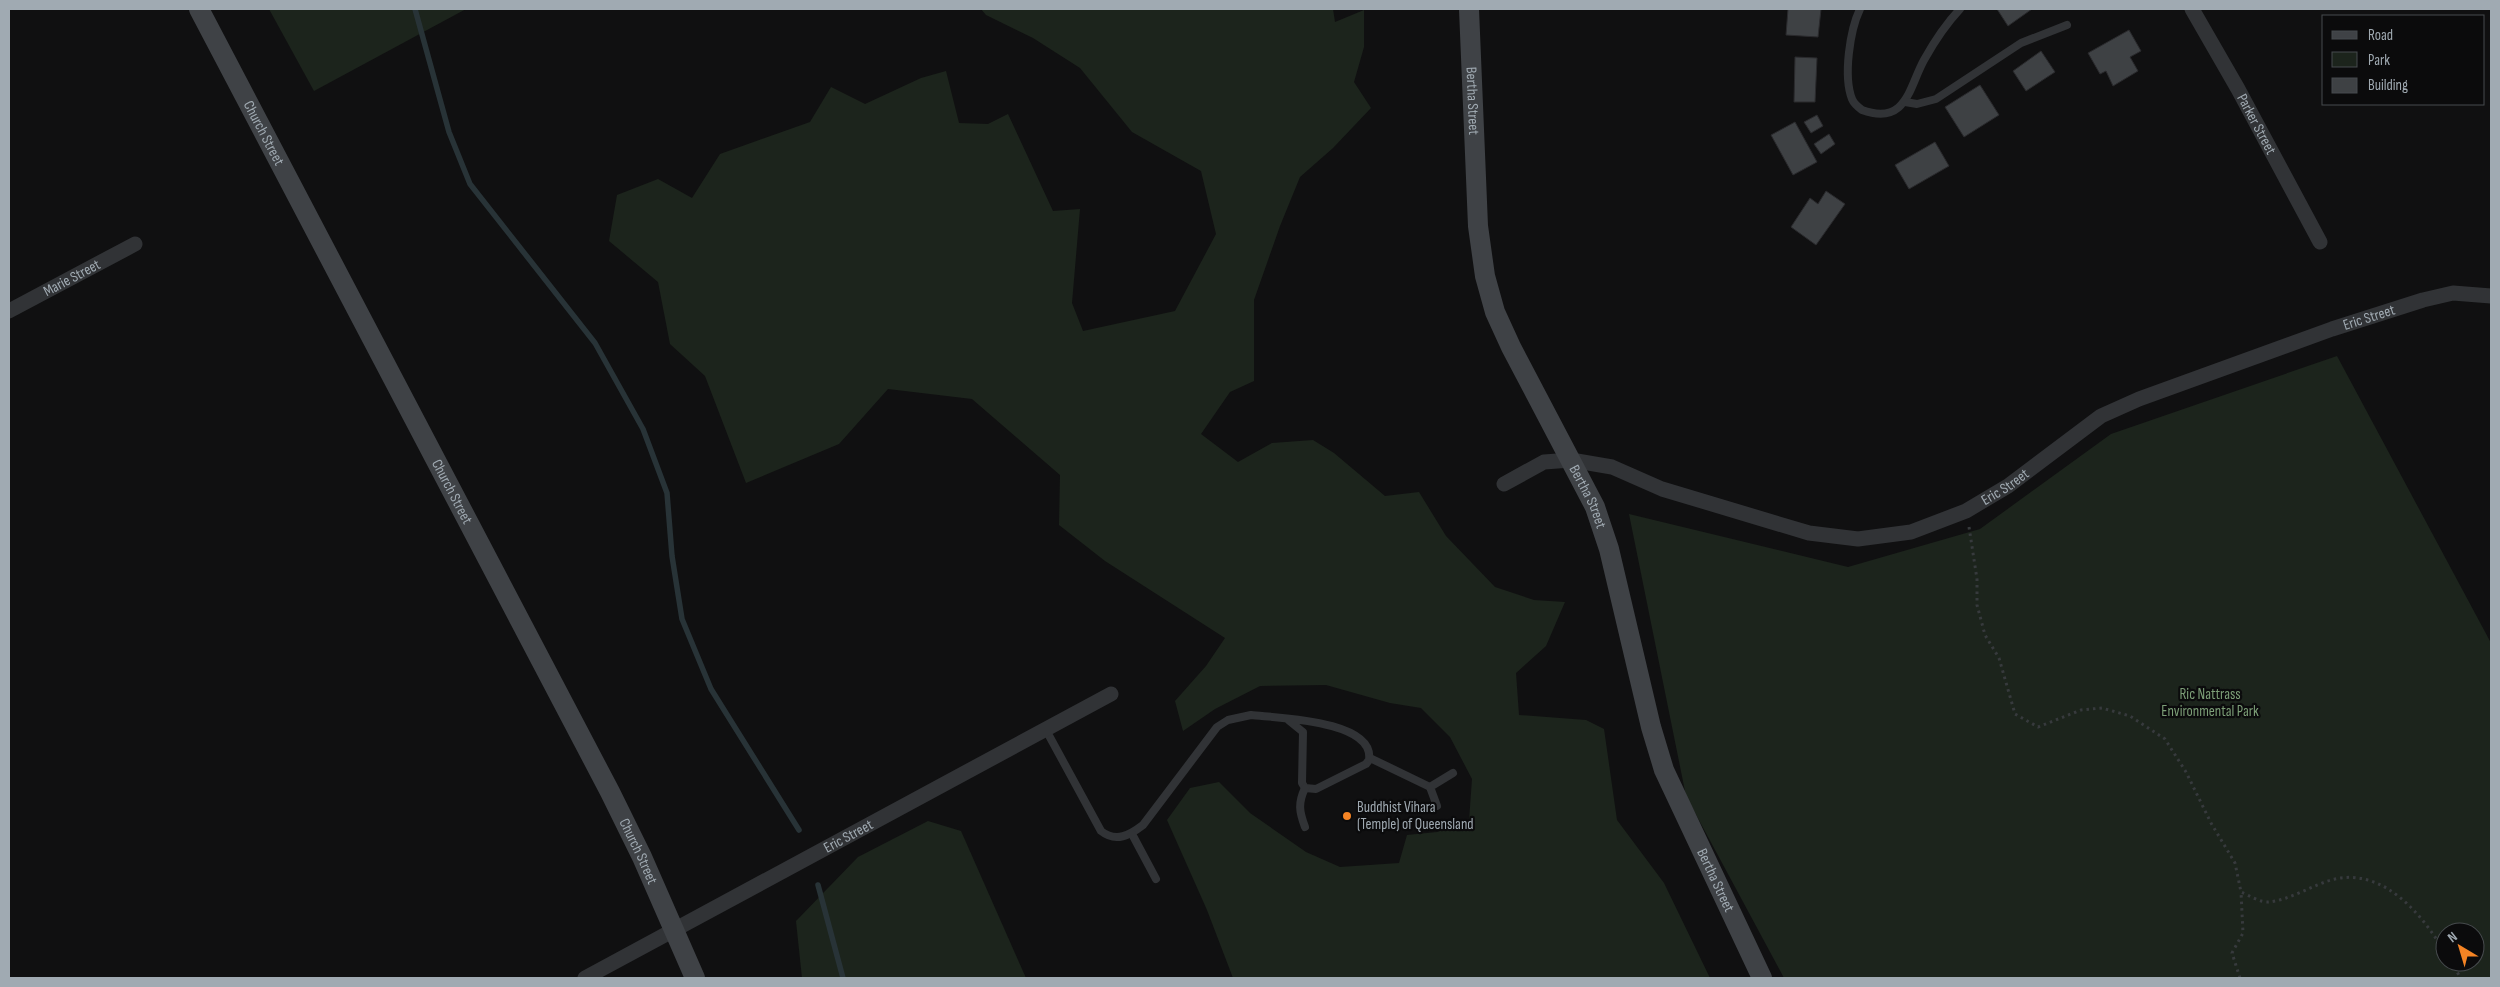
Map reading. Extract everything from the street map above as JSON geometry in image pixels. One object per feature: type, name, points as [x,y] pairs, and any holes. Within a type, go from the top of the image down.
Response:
[{"type":"street","name":"Church Street","points":[[199,9],[610,792],[642,857],[695,978]]},
{"type":"street","name":"Bertha Street","points":[[1469,9],[1478,226],[1485,276],[1495,312],[1511,347],[1595,507],[1609,549],[1651,727],[1664,770],[1762,978]]},
{"type":"street","name":"Parker Street","points":[[2192,9],[2238,89],[2320,242]]},
{"type":"street","name":"Marie Street","points":[[9,311],[135,244]]},
{"type":"street","name":"Eric Street","points":[[1504,484],[1544,462],[1571,460],[1612,467],[1662,489],[1809,533],[1858,539],[1912,532],[1966,511],[2008,486],[2101,416],[2139,399],[2332,329],[2423,300],[2453,293],[2491,296]]},
{"type":"street","name":"Eric Street","points":[[585,978],[1111,694]]},
{"type":"lane","points":[[1860,9],[1851,35],[1851,97],[1862,110],[1870,113],[1892,111],[1905,102],[1913,88],[1919,69],[1930,50],[1960,9]]},
{"type":"lane","points":[[1905,102],[1917,104],[1936,99],[2021,43],[2066,25]]},
{"type":"lane","points":[[1046,730],[1101,831],[1114,838],[1132,834],[1154,813],[1217,727],[1228,720],[1251,715],[1321,723],[1354,734],[1365,742],[1370,758],[1430,787],[1437,806]]},
{"type":"lane","points":[[1287,719],[1303,732],[1302,783],[1304,788],[1299,810],[1305,827]]},
{"type":"lane","points":[[1304,788],[1316,789],[1366,764],[1370,758]]},
{"type":"lane","points":[[1430,787],[1453,773]]},
{"type":"lane","points":[[1132,834],[1156,880]]},
{"type":"path","points":[[1966,511],[1973,547],[1977,605],[1986,635],[1999,658],[2015,714],[2038,727],[2081,710],[2102,708],[2130,716],[2165,739],[2186,772],[2211,823],[2235,863],[2240,892],[2243,933],[2232,953],[2240,978]]},
{"type":"path","points":[[2240,892],[2268,902],[2335,879],[2358,877],[2380,883],[2412,908],[2435,939]]},
{"type":"green space","points":[[269,9],[466,9],[314,91]]},
{"type":"green space","points":[[981,9],[1333,9],[1335,22],[1364,10],[1364,47],[1354,82],[1371,108],[1333,148],[1300,177],[1280,226],[1254,300],[1254,381],[1230,392],[1201,434],[1238,462],[1272,443],[1313,440],[1334,453],[1385,496],[1419,492],[1446,536],[1495,587],[1534,600],[1565,602],[1546,646],[1516,673],[1519,715],[1586,720],[1604,729],[1617,820],[1664,883],[1710,978],[1233,978],[1207,910],[1167,820],[1190,788],[1219,782],[1250,813],[1306,852],[1340,867],[1399,863],[1407,835],[1437,832],[1469,821],[1472,779],[1450,737],[1421,708],[1390,703],[1326,685],[1260,686],[1215,709],[1183,731],[1175,701],[1206,666],[1225,638],[1105,561],[1059,525],[1060,475],[972,399],[888,389],[839,444],[746,483],[705,376],[670,344],[658,282],[609,241],[617,195],[658,179],[692,198],[720,154],[810,122],[831,87],[865,104],[921,78],[946,71],[959,123],[988,124],[1008,114],[1053,211],[1080,209],[1072,303],[1083,331],[1175,311],[1216,234],[1201,171],[1132,132],[1080,68],[1033,38],[986,15]]},
{"type":"green space","name":"Ric Nattrass Environmental Park","points":[[2337,356],[2491,643],[2491,978],[1784,978],[1686,796],[1629,514],[1848,567],[1980,529],[2111,434]]},
{"type":"green space","points":[[928,821],[961,831],[1026,978],[802,978],[796,921],[858,857]]},
{"type":"building","points":[[1788,9],[1821,9],[1818,37],[1786,35]]},
{"type":"building","points":[[1997,9],[2032,9],[2008,26]]},
{"type":"building","points":[[2129,30],[2141,51],[2130,57],[2138,71],[2113,86],[2106,71],[2100,74],[2088,53]]},
{"type":"building","points":[[2041,51],[2055,72],[2026,91],[2013,71]]},
{"type":"building","points":[[1795,57],[1817,58],[1815,102],[1794,102]]},
{"type":"building","points":[[1980,85],[1999,115],[1964,137],[1945,107]]},
{"type":"building","points":[[1817,115],[1823,126],[1811,133],[1804,122]]},
{"type":"building","points":[[1795,122],[1817,162],[1793,175],[1771,135]]},
{"type":"building","points":[[1829,134],[1835,144],[1821,154],[1814,144]]},
{"type":"building","points":[[1935,142],[1949,166],[1909,189],[1895,165]]},
{"type":"building","points":[[1826,191],[1845,204],[1816,245],[1791,227],[1810,198],[1818,204]]},
{"type":"waterway","points":[[415,9],[449,132],[470,184],[595,343],[643,429],[667,493],[672,556],[682,619],[711,689],[799,830]]},
{"type":"waterway","points":[[818,885],[843,978]]},
{"type":"place","name":"Buddhist Vihara (Temple) of Queensland","points":[[1347,816]]}]
